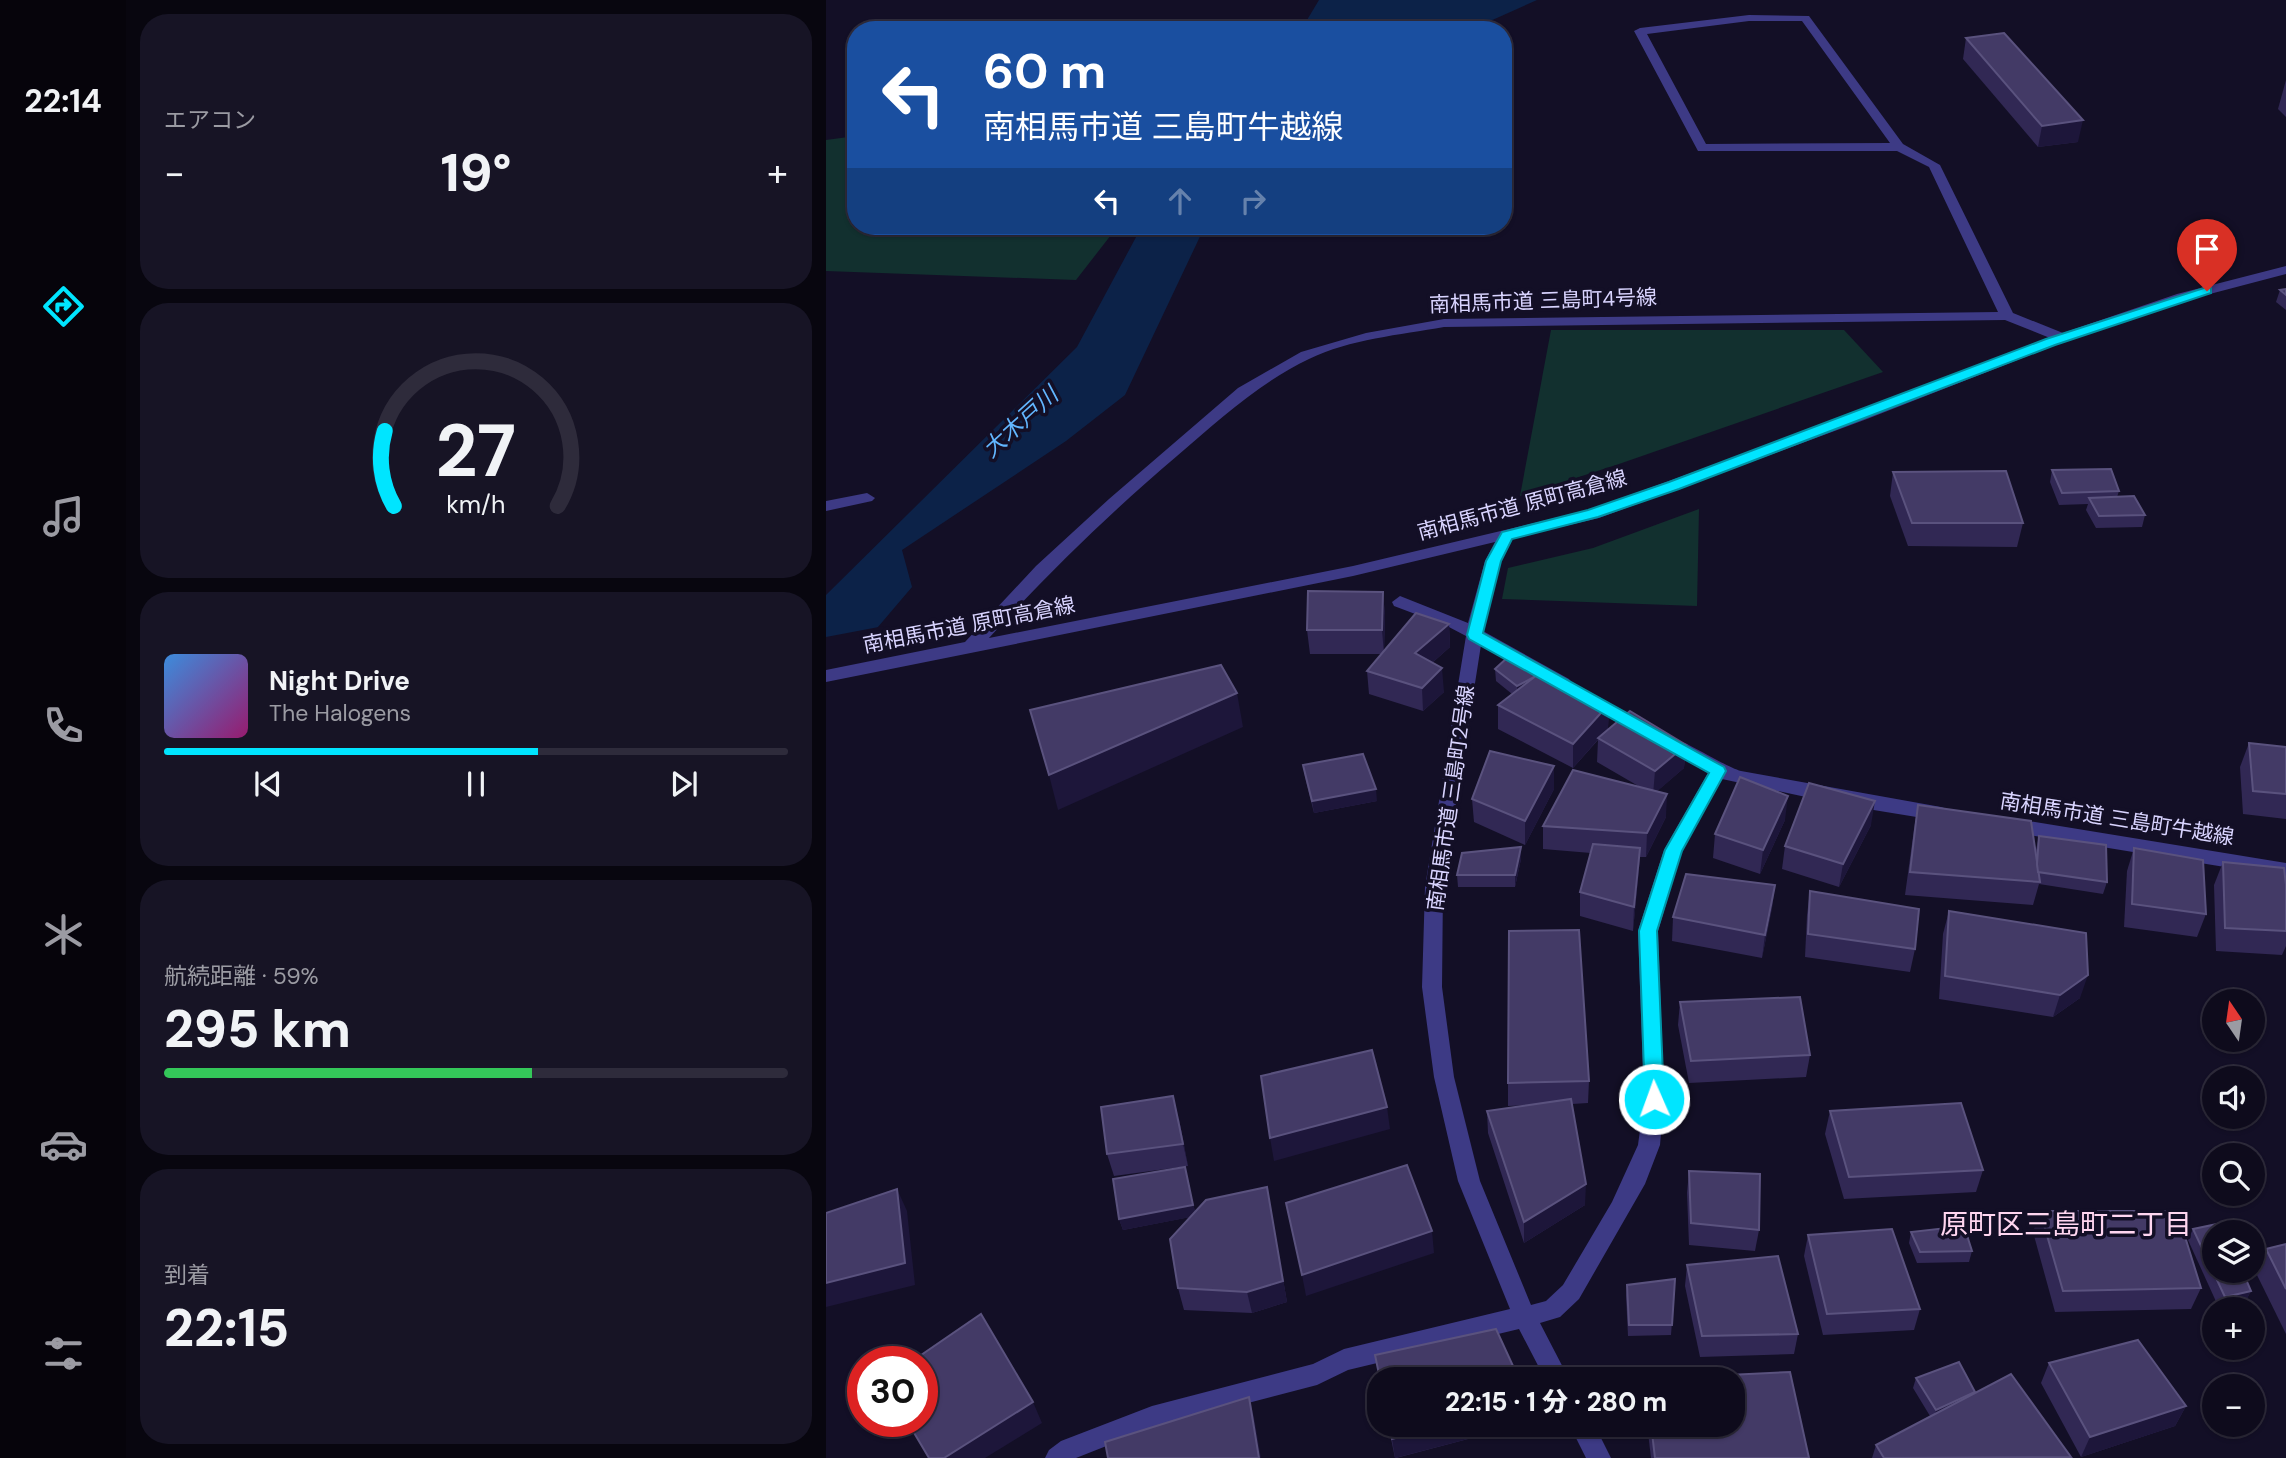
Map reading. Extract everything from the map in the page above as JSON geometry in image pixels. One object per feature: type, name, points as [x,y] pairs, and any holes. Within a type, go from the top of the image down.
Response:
[{"type":"street","points":[[1899,147],[1702,148],[1640,31],[1749,18],[1805,18],[1899,147],[1934,165],[2007,316]]},
{"type":"street","name":"南相馬市道 原町高倉線","points":[[826,676],[1353,571],[1593,514],[2063,338],[2182,297],[2286,270]]},
{"type":"street","name":"南相馬市道 三島町4号線","points":[[969,649],[1042,570],[1243,391],[1306,355],[1383,332],[1444,323],[1652,318],[2007,316],[2063,338]]},
{"type":"street","points":[[826,506],[867,498]]},
{"type":"street","name":"南相馬市道 三島町2号線","points":[[1507,536],[1493,561],[1475,635],[1434,887],[1432,987],[1444,1077],[1469,1181],[1525,1318],[1551,1367]]},
{"type":"street","points":[[1400,602],[1453,622],[1718,771],[1843,799],[1964,818]]},
{"type":"street","points":[[1057,1458],[1069,1449],[1152,1417],[1317,1374],[1344,1360],[1552,1310],[1571,1292],[1626,1199],[1650,1145],[1654,1099],[1648,931],[1673,850],[1718,771]]},
{"type":"street","name":"南相馬市道 三島町牛越線","points":[[1988,821],[2286,870]]},
{"type":"street","points":[[1588,1437],[1599,1458]]},
{"type":"green space","points":[[847,137],[847,235],[1111,235],[1076,280],[826,271],[826,140]]},
{"type":"green space","points":[[1551,330],[1844,330],[1883,372],[1520,496]]},
{"type":"green space","points":[[1699,509],[1697,606],[1502,599],[1508,568],[1593,548]]},
{"type":"water","points":[[1319,0],[1537,0],[1490,21],[1306,21]]},
{"type":"water","name":"大木戸川","points":[[1137,235],[1201,235],[1125,395],[1066,441],[902,550],[912,587],[826,688],[826,595],[1077,347]]},
{"type":"pier","points":[[884,626],[829,690],[826,691],[826,637]]},
{"type":"building","points":[[2004,33],[2083,120],[2042,126],[1966,38]]},
{"type":"building","points":[[2111,469],[2119,491],[2062,493],[2052,470]]},
{"type":"building","points":[[2006,471],[2023,523],[1912,523],[1893,472]]},
{"type":"building","points":[[2134,496],[2145,515],[2099,516],[2089,498]]},
{"type":"building","points":[[1308,591],[1383,592],[1382,630],[1307,630]]},
{"type":"building","points":[[1416,613],[1449,624],[1415,653],[1442,668],[1422,688],[1367,671]]},
{"type":"building","points":[[1509,656],[1536,676],[1517,686],[1495,669]]},
{"type":"building","points":[[1221,665],[1237,693],[1049,775],[1030,710]]},
{"type":"building","points":[[1541,672],[1609,704],[1573,744],[1498,705]]},
{"type":"building","points":[[1630,711],[1686,745],[1655,771],[1598,738]]},
{"type":"building","points":[[2249,743],[2286,747],[2286,794],[2253,791]]},
{"type":"building","points":[[1490,751],[1554,766],[1525,821],[1472,799]]},
{"type":"building","points":[[1363,754],[1376,789],[1312,801],[1303,765]]},
{"type":"building","points":[[1573,770],[1667,794],[1647,833],[1543,826]]},
{"type":"building","points":[[1740,777],[1788,796],[1763,850],[1715,834]]},
{"type":"building","points":[[1809,783],[1875,801],[1843,864],[1785,846]]},
{"type":"building","points":[[1918,805],[2031,821],[2040,882],[1910,872]]},
{"type":"building","points":[[2039,836],[2106,845],[2107,882],[2038,872]]},
{"type":"building","points":[[1593,844],[1640,848],[1634,907],[1580,892]]},
{"type":"building","points":[[1521,847],[1515,875],[1457,875],[1462,853]]},
{"type":"building","points":[[2134,848],[2203,860],[2206,914],[2132,904]]},
{"type":"building","points":[[2223,862],[2284,868],[2286,931],[2225,928]]},
{"type":"building","points":[[1686,874],[1775,885],[1765,935],[1673,917]]},
{"type":"building","points":[[1810,891],[1919,909],[1915,949],[1808,934]]},
{"type":"building","points":[[1949,911],[2086,933],[2088,975],[2060,995],[1945,976]]},
{"type":"building","points":[[1579,930],[1589,1081],[1508,1083],[1509,931]]},
{"type":"building","points":[[1800,997],[1810,1055],[1691,1061],[1680,1002]]},
{"type":"building","points":[[1372,1050],[1387,1107],[1270,1138],[1261,1076]]},
{"type":"building","points":[[1173,1096],[1183,1144],[1107,1154],[1101,1107]]},
{"type":"building","points":[[1571,1099],[1586,1184],[1524,1222],[1487,1111]]},
{"type":"building","points":[[1961,1103],[1983,1170],[1849,1177],[1830,1111]]},
{"type":"building","points":[[1407,1165],[1432,1231],[1302,1275],[1286,1203]]},
{"type":"building","points":[[1185,1167],[1193,1205],[1119,1219],[1113,1179]]},
{"type":"building","points":[[1689,1171],[1760,1174],[1759,1230],[1691,1223]]},
{"type":"building","points":[[1267,1187],[1283,1281],[1247,1292],[1178,1288],[1170,1239],[1206,1200]]},
{"type":"building","points":[[897,1189],[905,1263],[826,1283],[826,1213]]},
{"type":"building","points":[[2040,1211],[2177,1211],[2201,1288],[2063,1291]]},
{"type":"building","points":[[1964,1226],[1972,1251],[1920,1252],[1911,1232]]},
{"type":"building","points":[[2202,1227],[2202,1248],[2193,1229]]},
{"type":"building","points":[[1892,1229],[1920,1309],[1827,1314],[1808,1235]]},
{"type":"building","points":[[2286,1244],[2286,1289],[2266,1249]]},
{"type":"building","points":[[1778,1256],[1798,1334],[1702,1336],[1687,1265]]},
{"type":"building","points":[[1675,1279],[1672,1325],[1629,1325],[1627,1285]]},
{"type":"building","points":[[2218,1283],[2248,1283],[2251,1291],[2225,1297]]},
{"type":"building","points":[[981,1314],[1033,1402],[944,1458],[929,1458],[917,1437],[938,1437],[938,1346],[934,1346]]},
{"type":"building","points":[[1496,1329],[1513,1367],[1378,1367],[1375,1355]]},
{"type":"building","points":[[2138,1340],[2186,1406],[2090,1437],[2049,1363]]},
{"type":"building","points":[[1959,1362],[1975,1392],[1936,1410],[1916,1378]]},
{"type":"building","points":[[1790,1372],[1809,1458],[1655,1458],[1653,1437],[1745,1437],[1745,1374]]},
{"type":"building","points":[[2011,1374],[2071,1457],[1884,1458],[1876,1445]]},
{"type":"building","points":[[1249,1397],[1259,1458],[1108,1458],[1105,1442]]},
{"type":"district","name":"原町区三島町二丁目","points":[[2066,1224]]},
{"type":"route","points":[[1654,1099],[1648,931],[1673,850],[1718,771],[1475,635],[1493,561],[1507,536],[1593,514],[1862,416],[2051,342],[2207,291]]}]
